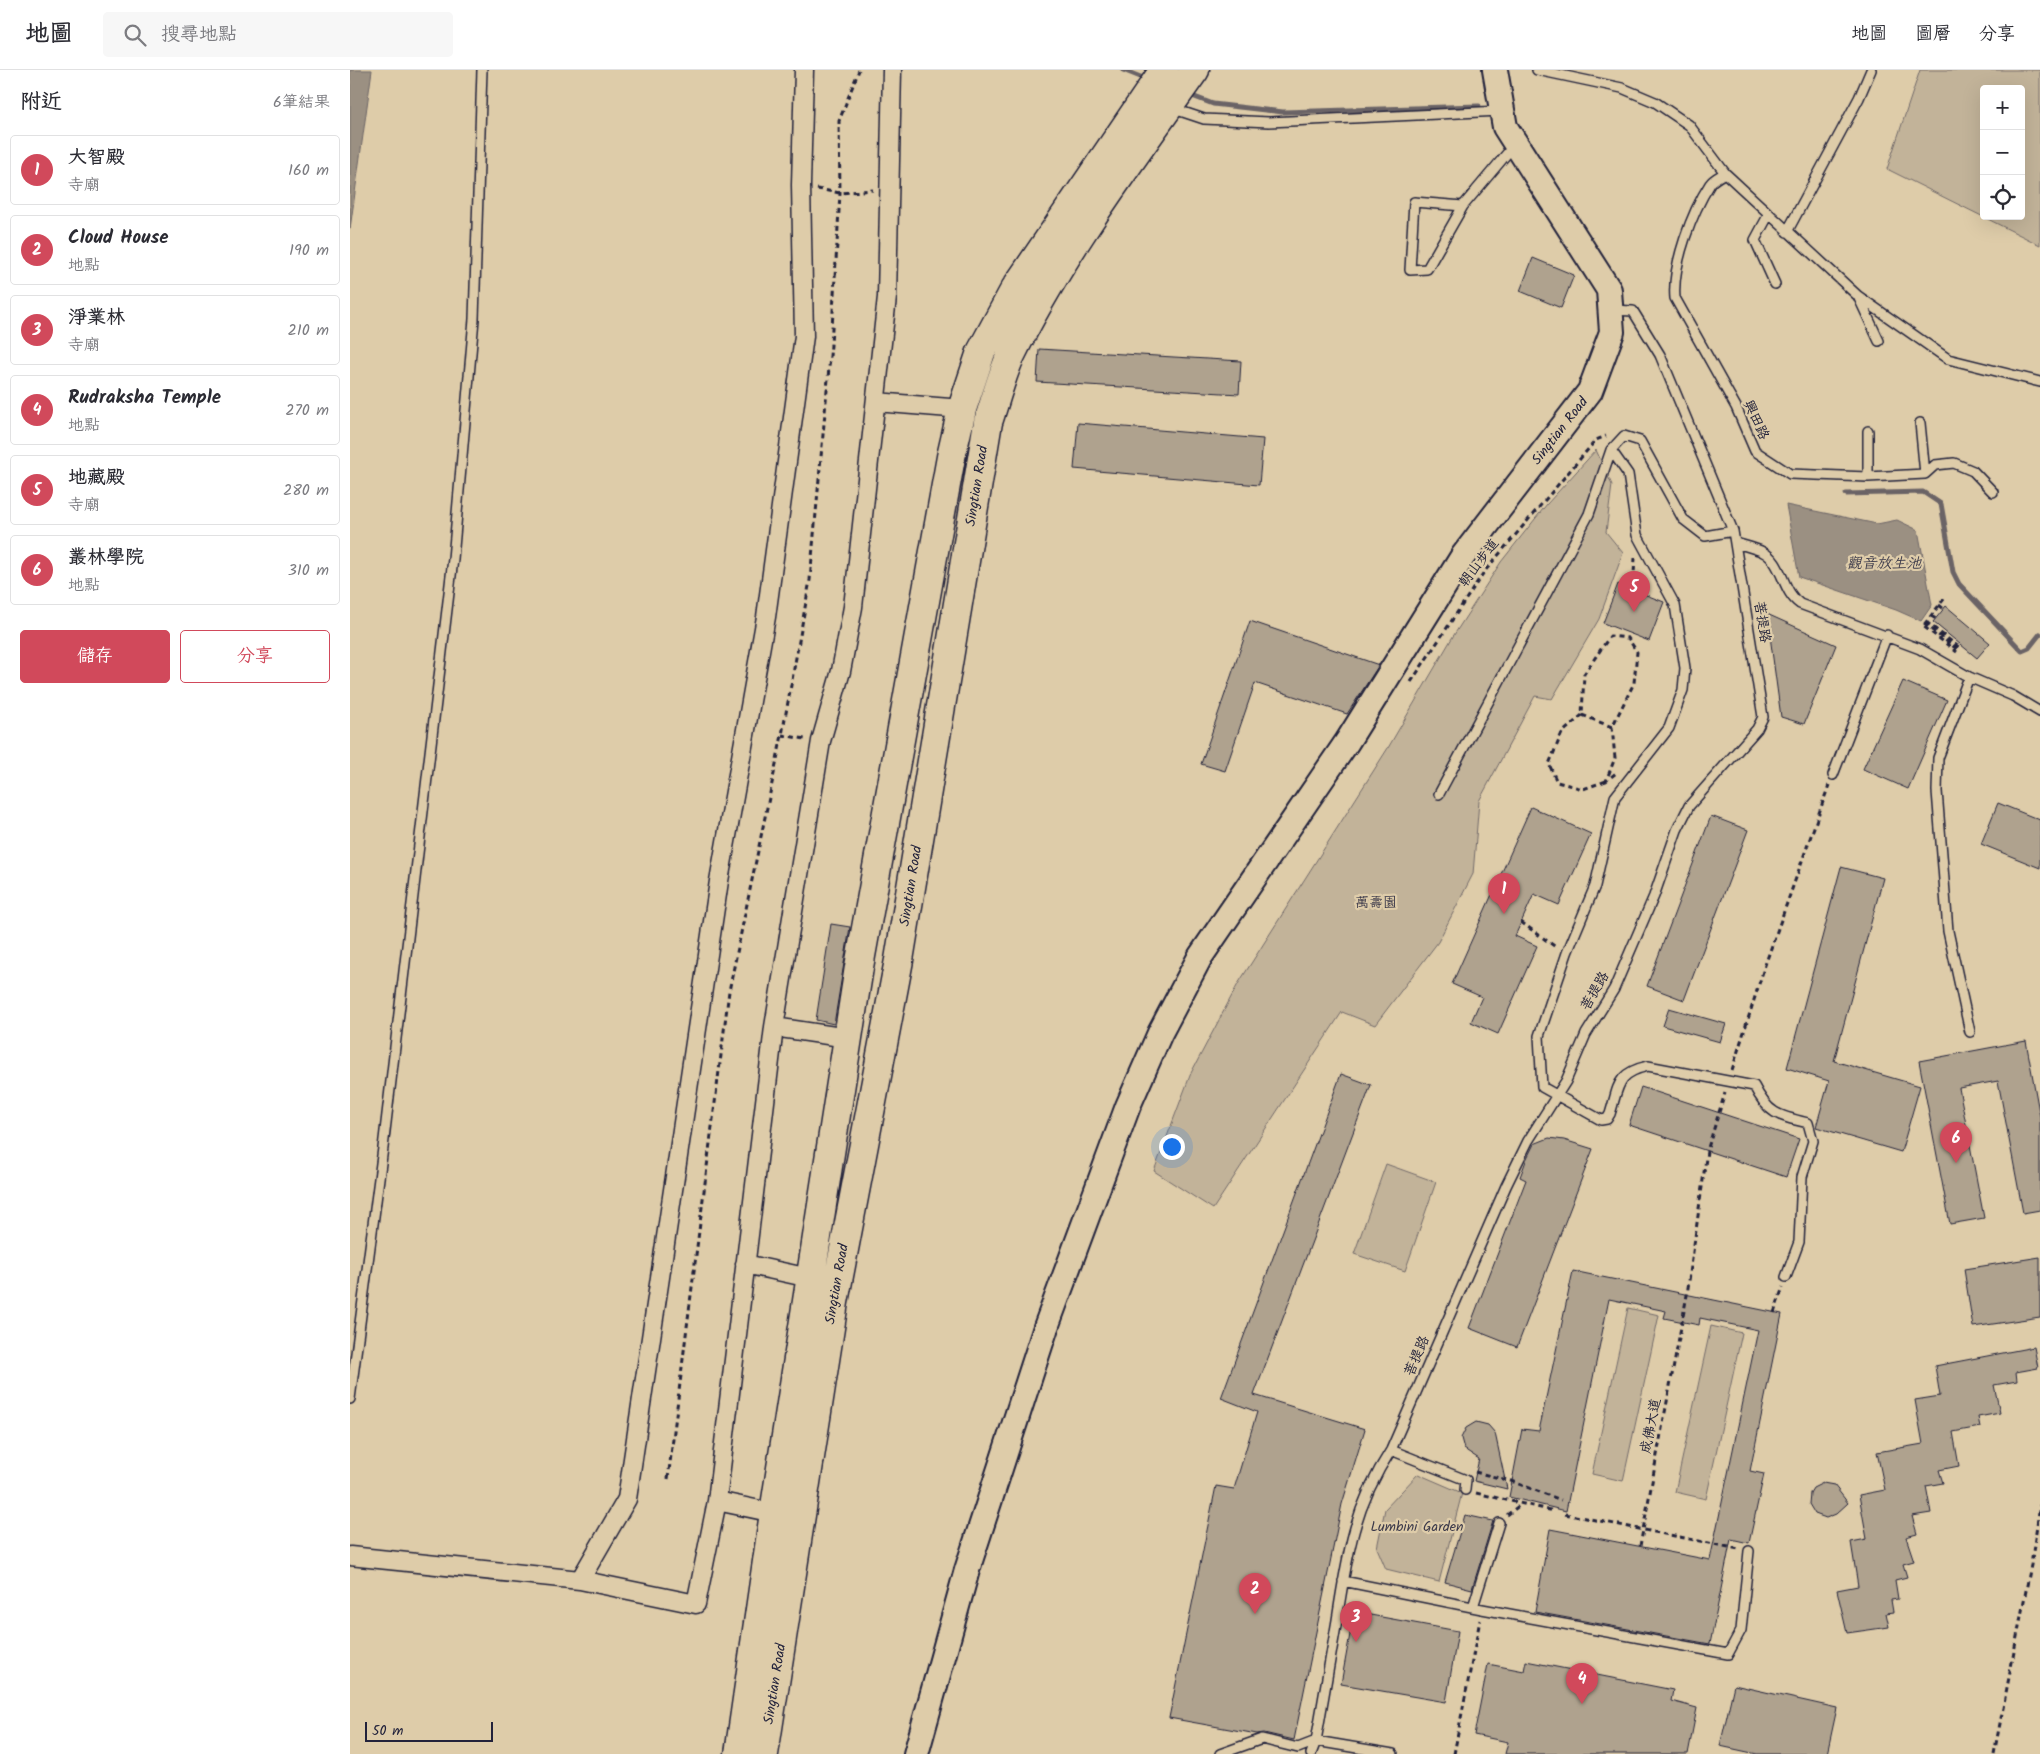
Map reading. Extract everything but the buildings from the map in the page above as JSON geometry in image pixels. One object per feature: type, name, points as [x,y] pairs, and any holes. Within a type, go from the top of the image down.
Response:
[{"type":"main road","name":"Singtian Road","points":[[764,1754],[824,1281],[842,1076],[950,457],[962,409],[981,352],[1015,289],[1164,70]]},
{"type":"main road","name":"Singtian Road","points":[[739,1754],[774,1513],[824,1281],[876,1079],[923,816],[988,422],[1009,359],[1042,296],[1092,217],[1195,70]]},
{"type":"main road","points":[[887,811],[923,816]]},
{"type":"main road","points":[[842,1076],[876,1079]]},
{"type":"street","points":[[580,1580],[627,1499],[719,881],[766,617],[804,336],[801,185],[804,70]]},
{"type":"street","points":[[350,1556],[580,1580],[696,1604],[717,1501],[774,1027],[821,741],[841,671],[853,607],[887,297],[892,70]]},
{"type":"street","name":"Singtian Road","points":[[916,1754],[967,1570],[1046,1327],[1128,1106],[1160,1033],[1200,957],[1348,742],[1463,556],[1590,391],[1612,332],[1609,290],[1504,127],[1495,70]]},
{"type":"street","points":[[876,402],[962,409]]},
{"type":"street","points":[[774,1027],[848,1038]]},
{"type":"street","points":[[745,1264],[824,1281]]},
{"type":"street","points":[[717,1501],[774,1513]]},
{"type":"lane","points":[[350,1399],[383,1148],[453,559],[474,319],[482,70]]},
{"type":"lane","points":[[1537,70],[1622,88],[1655,102],[1689,125],[1725,172],[1787,232],[1858,296],[1948,358],[2040,382]]},
{"type":"lane","points":[[1787,232],[1859,98],[1871,70]]},
{"type":"lane","points":[[1169,107],[1204,119],[1269,122],[1502,110]]},
{"type":"lane","points":[[1464,206],[1414,202],[1410,270],[1428,270],[1464,206],[1515,143]]},
{"type":"lane","name":"興田路","points":[[1725,172],[1711,182],[1693,219],[1674,280],[1675,298],[1683,316],[1736,407],[1755,451],[1790,474],[1868,477],[1925,474],[1935,465],[1954,463],[1973,471],[1993,492]]},
{"type":"lane","points":[[1769,214],[1755,240],[1775,284]]},
{"type":"lane","points":[[1858,296],[1880,341]]},
{"type":"lane","name":"菩提路","points":[[1311,1754],[1316,1741],[1350,1542],[1363,1501],[1375,1475],[1391,1450],[1506,1186],[1528,1141],[1566,1081],[1586,1034],[1614,988],[1654,896],[1677,830],[1689,806],[1757,729],[1763,717],[1733,531],[1660,355],[1633,311],[1610,310]]},
{"type":"lane","points":[[1920,423],[1925,474]]},
{"type":"lane","points":[[1868,431],[1868,477]]},
{"type":"lane","points":[[1439,794],[1589,514],[1611,450],[1624,436],[1640,441],[1683,519],[1706,536],[1733,531]]},
{"type":"lane","points":[[1611,450],[1628,474],[1636,535],[1675,605],[1685,668],[1683,690],[1669,728],[1615,797],[1595,886],[1566,953],[1539,1036],[1542,1087],[1558,1094],[1601,1120],[1607,1119],[1620,1079],[1632,1069],[1648,1066],[1729,1079],[1754,1086],[1764,1104],[1782,1117],[1808,1123],[1813,1141],[1802,1177],[1798,1242],[1786,1277]]},
{"type":"lane","points":[[1736,543],[1765,553],[1779,570],[1792,599],[1800,604],[1887,635],[1948,663],[1968,677],[2013,696],[2040,712]]},
{"type":"lane","points":[[1833,775],[1887,635]]},
{"type":"lane","points":[[1968,677],[1938,758],[1937,791],[1948,931],[1970,1032]]},
{"type":"lane","points":[[1391,1450],[1466,1480],[1465,1490]]},
{"type":"lane","points":[[1478,1608],[1499,1523]]},
{"type":"lane","points":[[1343,1581],[1728,1654],[1741,1630],[1749,1551]]},
{"type":"lane","points":[[1220,1754],[1262,1739],[1298,1748]]},
{"type":"lane","points":[[1287,1754],[1316,1741],[1394,1754]]},
{"type":"path","points":[[668,1479],[729,991],[782,735],[810,580],[831,345],[840,193],[839,121],[859,70]]},
{"type":"path","points":[[801,185],[840,193],[890,188]]},
{"type":"path","name":"朝山步道","points":[[1405,690],[1484,572],[1596,440],[1607,436],[1624,436]]},
{"type":"path","points":[[1633,590],[1636,535]]},
{"type":"path","points":[[1944,599],[1923,626],[1958,650]]},
{"type":"path","points":[[1939,605],[1944,609]]},
{"type":"path","points":[[1931,616],[1936,619]]},
{"type":"path","points":[[1606,781],[1615,758],[1612,727],[1634,683],[1637,652],[1628,638],[1610,636],[1584,674],[1582,715],[1562,733],[1549,764],[1557,782],[1583,789],[1606,781],[1618,771]]},
{"type":"path","points":[[1582,715],[1612,727]]},
{"type":"path","points":[[782,735],[821,741]]},
{"type":"path","name":"成佛大道","points":[[1640,1546],[1681,1327],[1707,1151],[1765,965],[1833,775]]},
{"type":"path","points":[[1521,922],[1566,953]]},
{"type":"path","points":[[1774,1313],[1786,1277]]},
{"type":"path","points":[[1476,1472],[1511,1481],[1561,1500]]},
{"type":"path","points":[[1465,1490],[1554,1511]]},
{"type":"path","points":[[1994,1754],[2031,1565],[2040,1505]]},
{"type":"path","points":[[1565,1514],[1749,1551]]},
{"type":"path","points":[[1454,1754],[1478,1608]]},
{"type":"green space","points":[[1920,70],[2040,70],[2040,245],[1990,220],[2025,220],[2025,85],[1980,85],[1980,215],[1887,169]]},
{"type":"green space","name":"萬壽園","points":[[1596,450],[1612,485],[1606,532],[1623,553],[1599,619],[1552,699],[1535,696],[1479,801],[1473,874],[1438,942],[1375,1025],[1342,1012],[1213,1209],[1154,1171],[1191,1073],[1238,984],[1388,748],[1452,638],[1501,562],[1547,504]]},
{"type":"green space","points":[[1386,1164],[1436,1182],[1405,1271],[1354,1254]]},
{"type":"green space","points":[[1628,1308],[1659,1315],[1623,1481],[1592,1474]]},
{"type":"green space","points":[[1711,1326],[1742,1333],[1706,1499],[1675,1492]]},
{"type":"green space","name":"Lumbini Garden","points":[[1418,1474],[1462,1493],[1439,1582],[1386,1569],[1377,1548],[1385,1509]]},
{"type":"water","points":[[350,70],[372,70],[350,229]]},
{"type":"water","name":"觀音放生池","points":[[1786,505],[1877,524],[1897,520],[1918,530],[1932,605],[1921,621],[1896,610],[1799,577]]},
{"type":"waterway","points":[[1123,70],[1148,80]]},
{"type":"waterway","points":[[1187,94],[1213,104],[1283,112],[1479,106]]},
{"type":"waterway","points":[[1846,494],[1923,492],[1941,504],[1953,572],[1959,584],[2022,651],[2029,648],[2040,634]]},
{"type":"place","name":"地藏殿","points":[[1634,612]]},
{"type":"place","name":"大智殿","points":[[1504,914]]},
{"type":"place","name":"叢林學院","points":[[1956,1163]]},
{"type":"place","name":"Cloud House","points":[[1255,1614]]},
{"type":"place","name":"淨業林","points":[[1356,1642]]},
{"type":"place","name":"Rudraksha Temple","points":[[1582,1704]]}]
